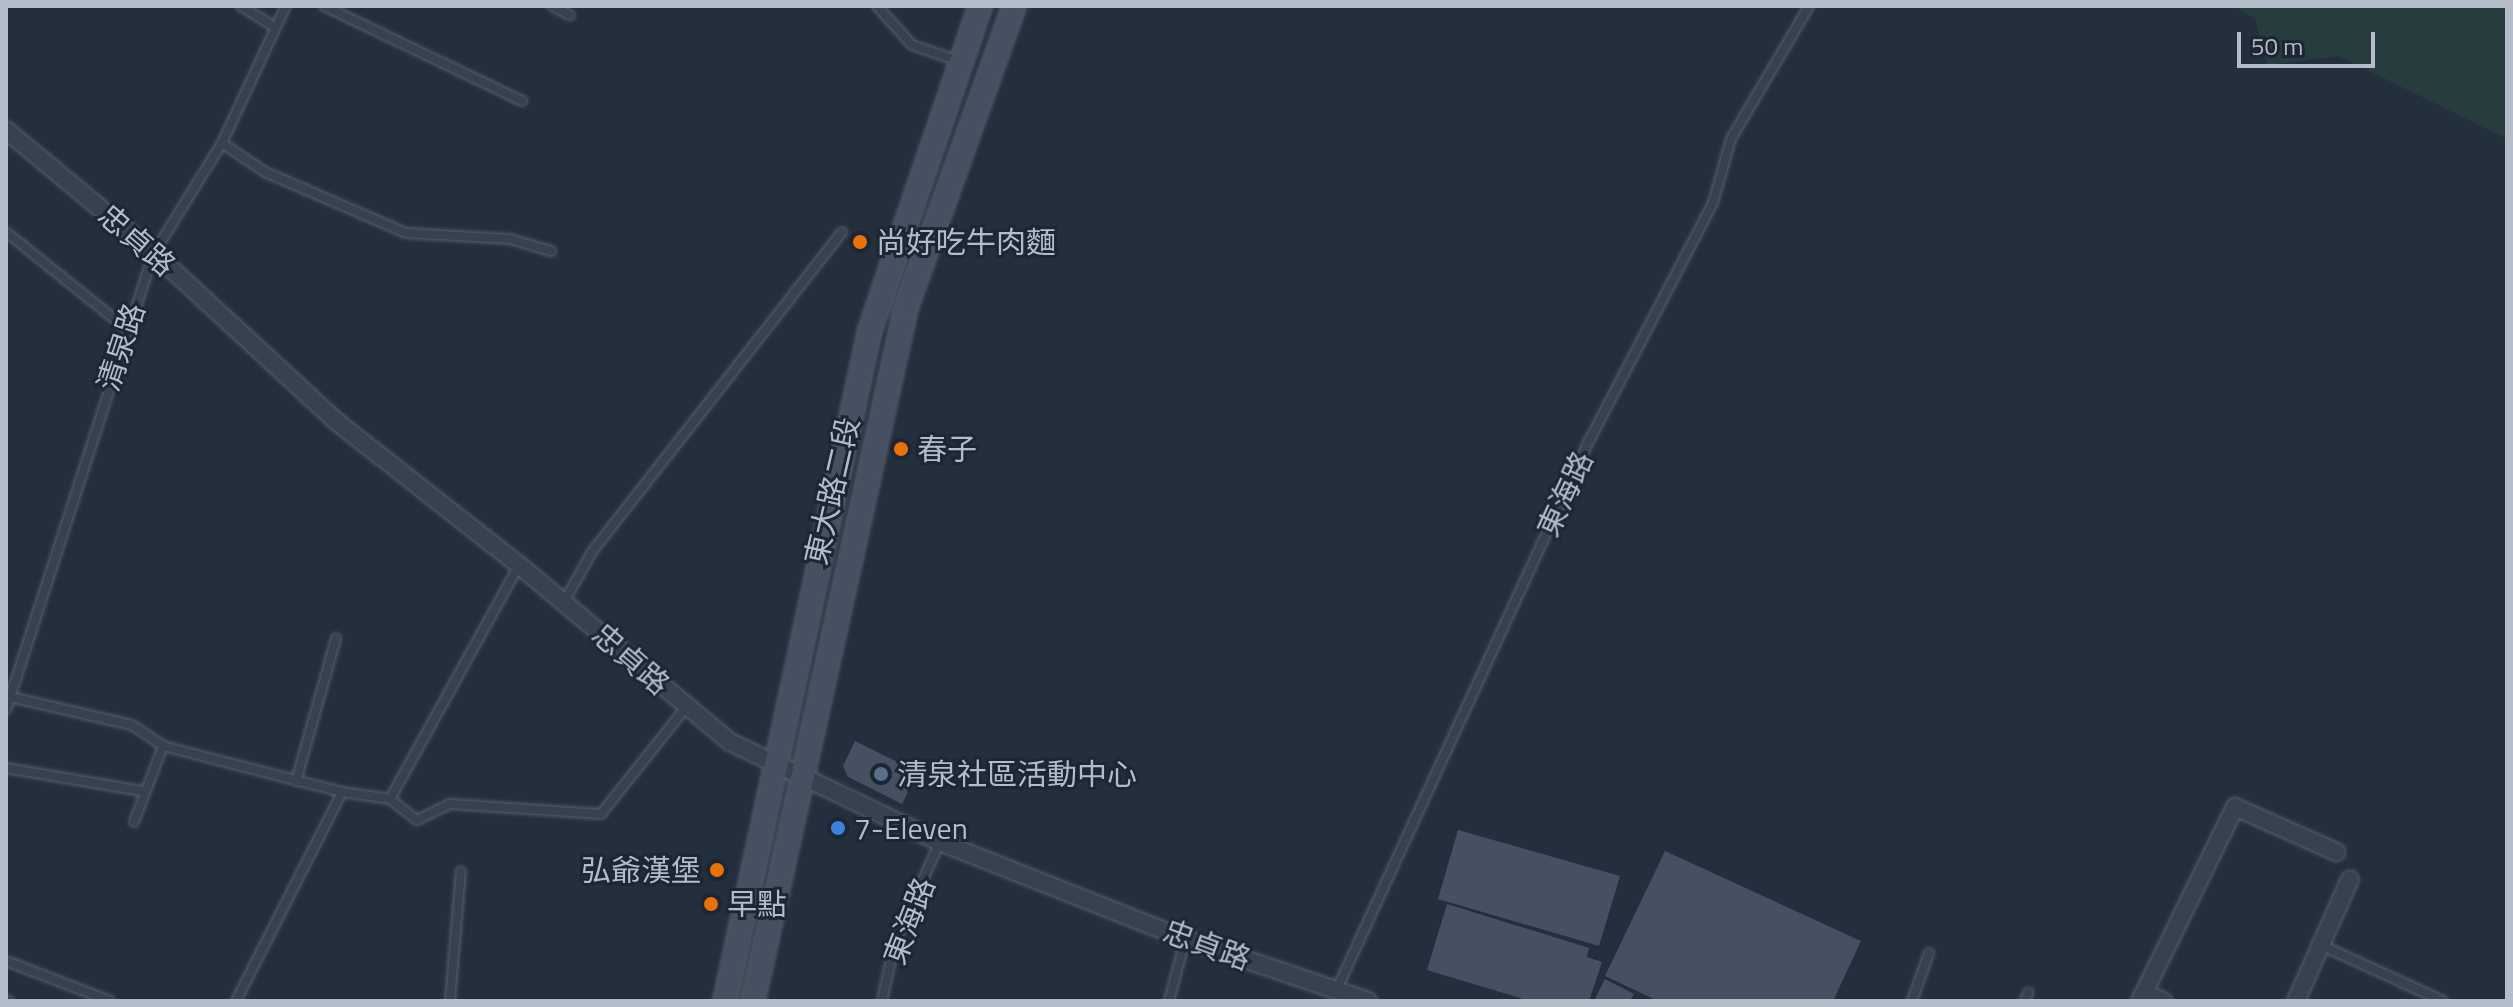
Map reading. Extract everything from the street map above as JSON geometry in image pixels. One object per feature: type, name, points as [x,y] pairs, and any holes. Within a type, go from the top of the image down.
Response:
[{"type":"street","name":"東大路二段","points":[[725,1001],[870,330],[980,6]]},
{"type":"street","name":"東大路二段","points":[[753,1001],[906,308],[1014,6]]},
{"type":"street","points":[[963,53],[996,55]]},
{"type":"street","name":"忠貞路","points":[[6,130],[154,253],[337,422],[519,565],[730,742],[940,842],[1185,939],[1368,1001]]},
{"type":"street","points":[[2163,1001],[2142,997],[2235,807],[2336,852]]},
{"type":"street","points":[[2296,1001],[2350,879]]},
{"type":"lane","points":[[241,6],[273,26]]},
{"type":"lane","name":"清泉路","points":[[6,710],[126,328],[154,253],[222,143],[273,26],[286,6]]},
{"type":"lane","points":[[324,6],[522,101]]},
{"type":"lane","points":[[552,6],[570,15]]},
{"type":"lane","points":[[877,6],[912,45],[963,53]]},
{"type":"lane","name":"東海路","points":[[1336,991],[1589,441],[1713,203],[1731,139],[1809,6]]},
{"type":"lane","points":[[222,143],[265,172],[406,233],[510,239],[551,251]]},
{"type":"lane","points":[[6,232],[126,328]]},
{"type":"lane","points":[[564,603],[592,552],[842,232]]},
{"type":"lane","points":[[390,799],[519,565]]},
{"type":"lane","points":[[296,781],[336,639]]},
{"type":"lane","points":[[8,698],[132,725],[163,746],[342,792],[390,799],[417,820],[450,804],[601,814],[686,707]]},
{"type":"lane","points":[[134,822],[142,791],[163,746]]},
{"type":"lane","points":[[6,768],[142,791]]},
{"type":"lane","points":[[236,1001],[342,792]]},
{"type":"lane","name":"東海路","points":[[882,1001],[895,942],[940,842]]},
{"type":"lane","points":[[450,1001],[461,871]]},
{"type":"lane","points":[[1169,1001],[1185,939]]},
{"type":"lane","points":[[2320,945],[2443,1001]]},
{"type":"lane","points":[[1912,1001],[1929,953]]},
{"type":"lane","points":[[6,961],[89,997],[110,1001]]},
{"type":"green space","points":[[2234,6],[2507,6],[2507,139],[2339,56],[2267,65],[2255,19]]},
{"type":"building","name":"清泉社區活動中心","points":[[855,741],[918,772],[902,804],[848,777],[843,766]]},
{"type":"building","points":[[1458,830],[1620,876],[1599,946],[1438,899]]},
{"type":"building","points":[[1665,851],[1861,941],[1833,1001],[1658,1001],[1605,976]]},
{"type":"building","points":[[1447,904],[1589,948],[1587,957],[1602,962],[1589,1001],[1530,1001],[1427,970]]},
{"type":"building","points":[[1605,979],[1634,994],[1630,1001],[1594,1001]]},
{"type":"place","name":"尚好吃牛肉麵","points":[[860,242]]},
{"type":"place","name":"春子","points":[[901,449]]},
{"type":"place","name":"清泉社區活動中心","points":[[881,774]]},
{"type":"place","name":"7-Eleven","points":[[838,828]]},
{"type":"place","name":"弘爺漢堡","points":[[717,870]]},
{"type":"place","name":"早點","points":[[711,904]]}]
